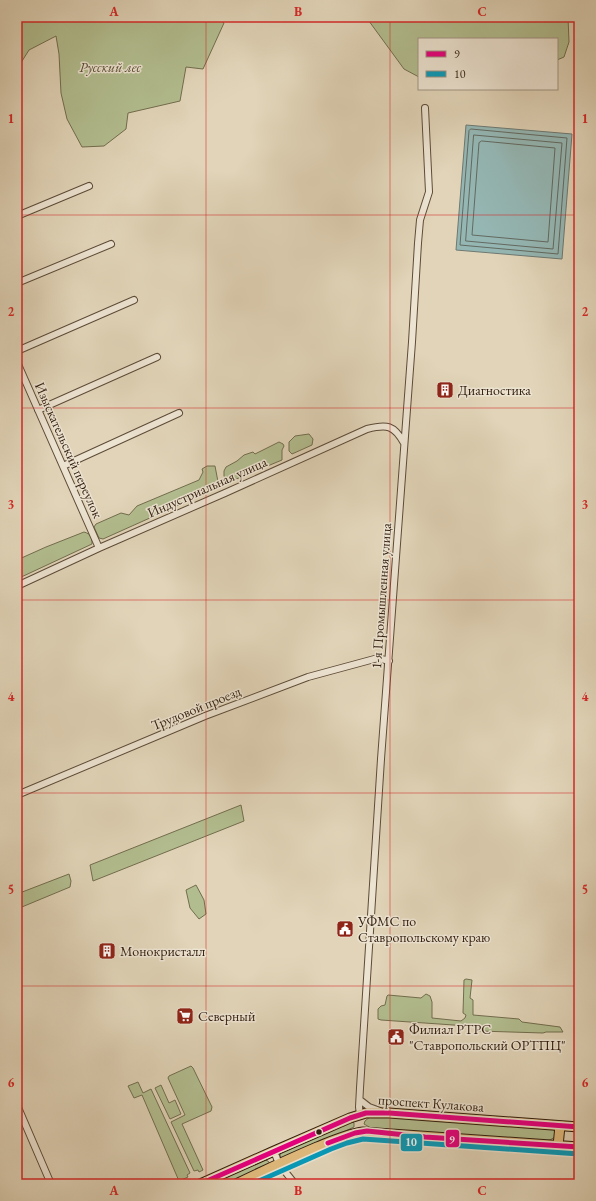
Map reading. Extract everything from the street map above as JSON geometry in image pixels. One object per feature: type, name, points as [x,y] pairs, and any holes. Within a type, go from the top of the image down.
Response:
[{"type":"main road","name":"проспект Кулакова","points":[[200,1184],[350,1118],[360,1107],[376,1112],[579,1127]]},
{"type":"main road","points":[[360,1107],[362,1132]]},
{"type":"main road","points":[[558,1146],[560,1126]]},
{"type":"main road","points":[[236,1184],[341,1137],[362,1132],[579,1148]]},
{"type":"street","name":"1-я Промышленная улица","points":[[360,1107],[360,1088],[418,243],[420,220],[429,192],[425,108]]},
{"type":"street","points":[[17,216],[89,186]]},
{"type":"street","points":[[17,283],[111,244]]},
{"type":"street","points":[[17,351],[134,300]]},
{"type":"street","points":[[38,410],[157,357]]},
{"type":"street","name":"Изыскательский переулок","points":[[17,362],[99,548]]},
{"type":"street","points":[[63,466],[179,413]]},
{"type":"street","name":"Индустриальная улица","points":[[17,586],[367,429],[380,426],[390,428],[398,433],[404,443]]},
{"type":"street","name":"Трудовой проезд","points":[[17,795],[205,716],[308,677],[378,658],[389,661]]},
{"type":"street","points":[[360,1088],[364,1101],[369,1107]]},
{"type":"street","points":[[17,1105],[51,1184]]},
{"type":"street","points":[[360,1107],[369,1107],[389,1113]]},
{"type":"street","points":[[274,1151],[279,1164],[295,1184]]},
{"type":"green space","name":"Русский лес","points":[[17,17],[216,17],[224,23],[203,69],[186,67],[180,101],[128,113],[126,129],[104,146],[82,147],[67,119],[61,93],[59,54],[56,36],[29,50],[17,69]]},
{"type":"green space","points":[[366,17],[568,17],[569,42],[564,57],[558,60],[558,38],[418,38],[418,76],[404,69]]},
{"type":"green space","points":[[309,434],[313,439],[312,445],[292,454],[289,451],[289,442],[295,436]]},
{"type":"green space","points":[[279,442],[284,446],[282,450],[282,460],[229,482],[227,481],[224,476],[226,467],[244,455],[253,452],[255,454]]},
{"type":"green space","points":[[207,466],[215,466],[219,487],[103,539],[99,538],[94,527],[96,524],[121,513],[129,515],[137,506],[199,480],[203,472],[202,469]]},
{"type":"green space","points":[[84,532],[91,536],[92,544],[17,579],[17,560]]},
{"type":"green space","points":[[241,805],[244,821],[93,881],[90,865]]},
{"type":"green space","points":[[69,874],[71,881],[70,887],[17,909],[17,894]]},
{"type":"green space","points":[[196,885],[204,900],[206,914],[199,919],[190,908],[186,890]]},
{"type":"green space","points":[[464,980],[472,980],[470,998],[473,1000],[473,1015],[519,1019],[522,1022],[560,1027],[563,1032],[543,1033],[479,1031],[475,1028],[475,1025],[468,1026],[378,1019],[378,1009],[385,1005],[388,995],[421,998],[426,994],[430,996],[432,1002],[432,1018],[461,1021],[466,1015],[463,1013]]},
{"type":"green space","points":[[191,1066],[212,1107],[211,1111],[182,1124],[203,1170],[199,1172],[198,1170],[194,1171],[171,1122],[185,1115],[168,1078],[169,1076]]},
{"type":"green space","points":[[138,1082],[143,1093],[151,1089],[190,1173],[187,1175],[188,1177],[179,1181],[142,1095],[134,1098],[128,1086]]},
{"type":"green space","points":[[161,1085],[169,1103],[175,1100],[181,1114],[170,1119],[155,1088]]},
{"type":"green space","points":[[371,1116],[553,1129],[555,1132],[555,1137],[545,1141],[371,1128],[364,1124],[365,1121]]},
{"type":"green space","points":[[352,1121],[354,1123],[354,1127],[284,1159],[281,1158],[281,1152]]},
{"type":"green space","points":[[265,1160],[270,1164],[268,1167],[229,1184],[211,1184]]},
{"type":"water","points":[[466,125],[572,134],[562,259],[456,250]]},
{"type":"transit line","name":"9","points":[[200,1184],[350,1118],[366,1113],[389,1113],[579,1127]]},
{"type":"transit line","name":"9","points":[[328,1143],[355,1133],[367,1131],[425,1137],[579,1147]]},
{"type":"transit line","name":"10","points":[[252,1184],[331,1149],[363,1139],[579,1154]]},
{"type":"place","name":"Диагностика","points":[[445,390]]},
{"type":"place","name":"УФМС по Ставропольскому краю","points":[[345,929]]},
{"type":"place","name":"Монокристалл","points":[[107,951]]},
{"type":"place","name":"Северный","points":[[185,1016]]},
{"type":"place","name":"Филиал РТРС \"Ставропольский ОРТПЦ\"","points":[[396,1037]]}]
